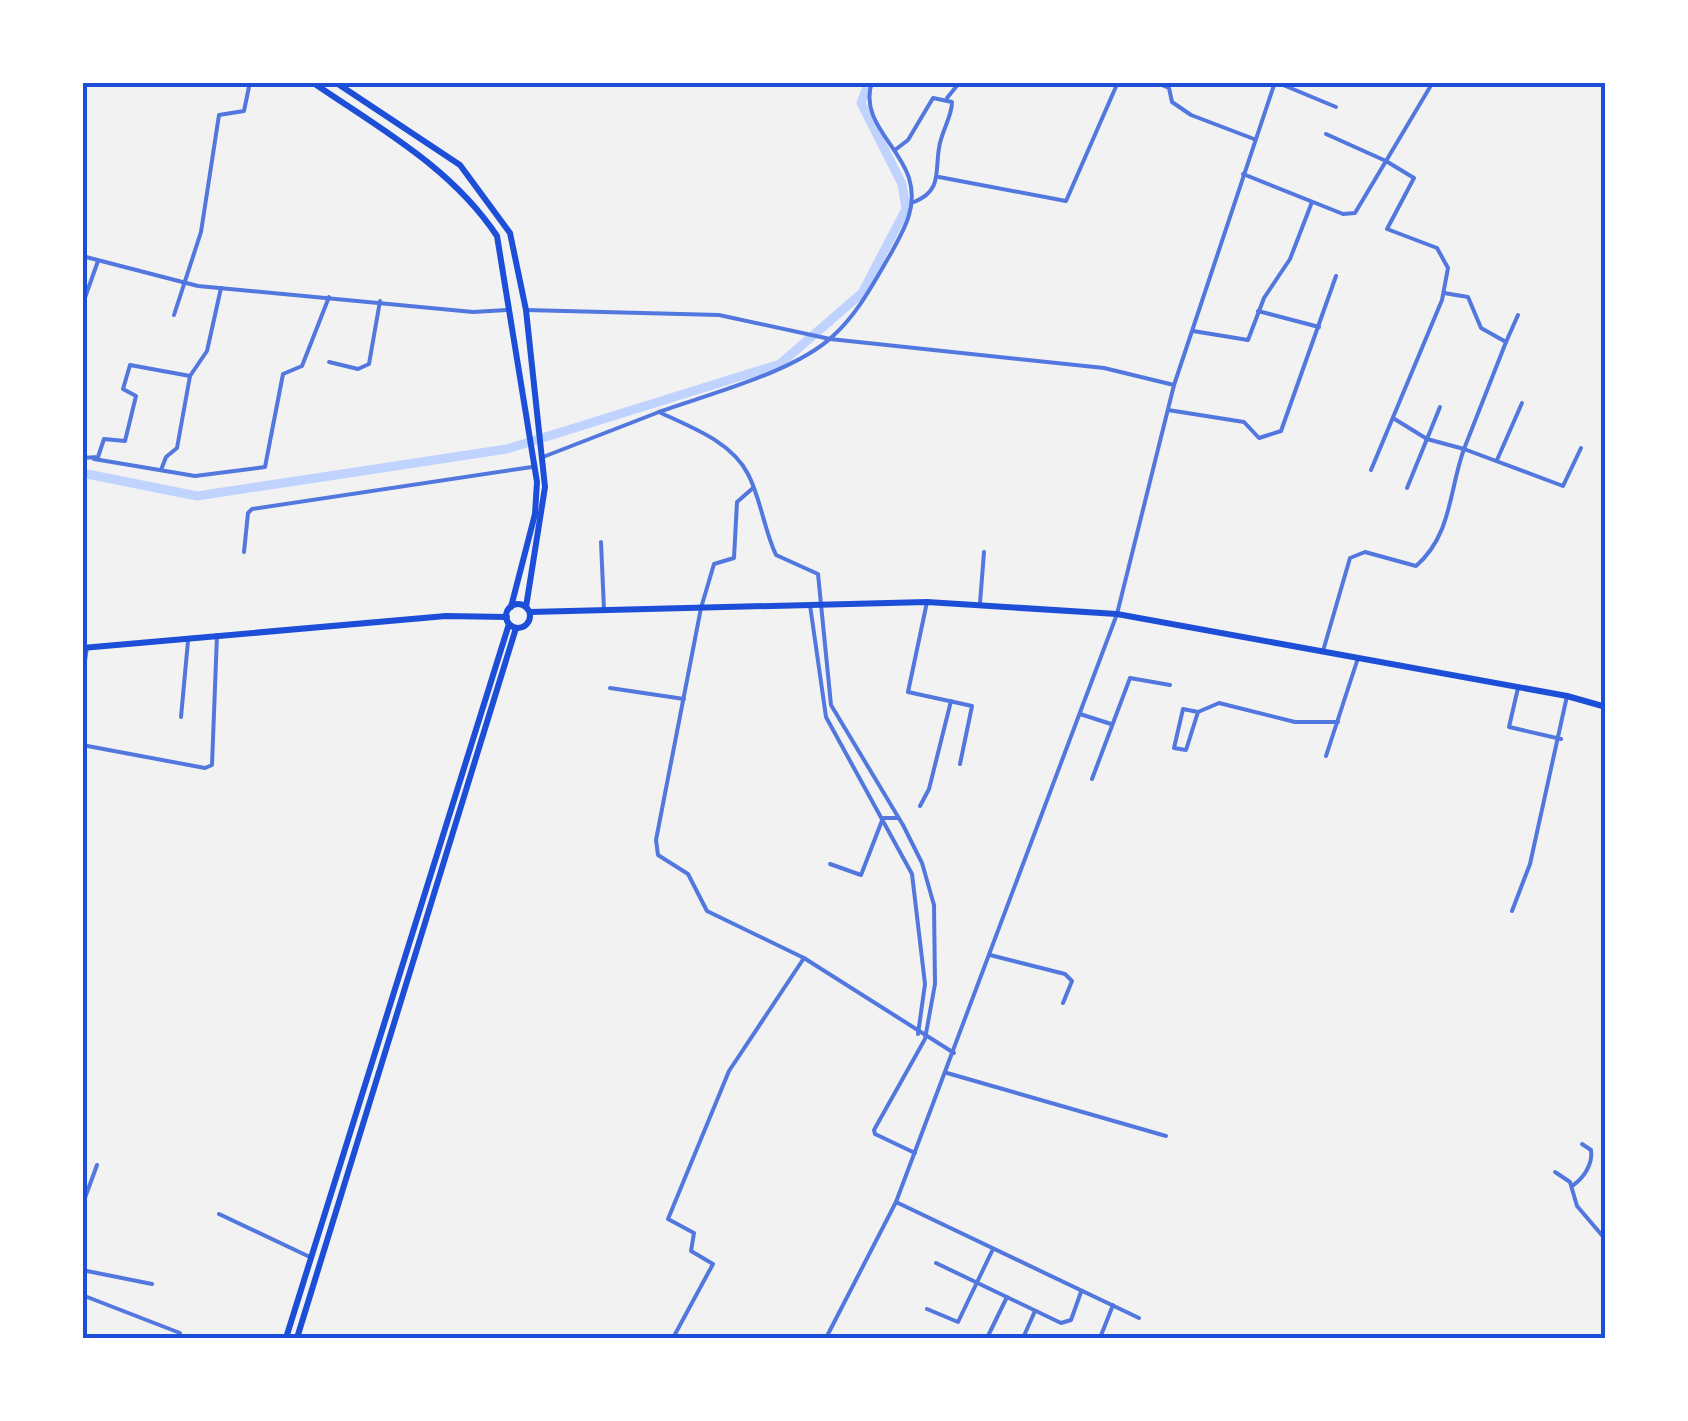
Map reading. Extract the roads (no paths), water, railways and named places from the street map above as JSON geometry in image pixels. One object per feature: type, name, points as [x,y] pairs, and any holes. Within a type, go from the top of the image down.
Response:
[{"type":"main road","points":[[85,648],[446,616],[526,626],[543,507],[540,458],[531,434],[512,310],[495,232],[475,202],[447,175],[312,82]]},
{"type":"main road","points":[[297,1338],[418,954],[511,623],[511,607],[537,503],[541,430],[526,310],[507,224],[460,165],[335,82]]},
{"type":"main road","points":[[385,131],[392,120]]},
{"type":"main road","points":[[495,232],[507,224]]},
{"type":"main road","points":[[526,406],[538,404]]},
{"type":"main road","points":[[511,607],[604,610],[927,602],[1117,614],[1568,696],[1606,707]]},
{"type":"main road","points":[[286,1338],[511,623]]},
{"type":"main road","points":[[409,950],[418,954]]},
{"type":"main road","points":[[373,1064],[382,1068]]},
{"type":"street","points":[[174,316],[201,232],[219,116],[244,111],[250,82]]},
{"type":"street","points":[[872,82],[868,104],[872,116],[895,150],[914,202]]},
{"type":"street","points":[[947,98],[960,82]]},
{"type":"street","points":[[938,177],[1066,201],[1118,82]]},
{"type":"street","points":[[1155,82],[1169,88],[1172,102],[1191,115],[1254,140]]},
{"type":"street","points":[[826,1338],[896,1202],[1117,614],[1174,385],[1276,82],[1336,107]]},
{"type":"street","points":[[1243,174],[1312,202],[1355,213],[1433,82]]},
{"type":"street","points":[[244,552],[252,510],[540,458],[750,378],[827,338],[865,300],[902,234],[914,202],[928,194],[938,177],[939,148],[954,106],[947,98],[933,98],[908,140],[895,150]]},
{"type":"street","points":[[1326,134],[1414,178],[1387,229],[1437,248],[1448,268],[1444,292],[1371,470]]},
{"type":"street","points":[[1192,330],[1246,342],[1258,311],[1290,259],[1312,202]]},
{"type":"street","points":[[82,256],[221,288],[473,312],[512,310]]},
{"type":"street","points":[[82,306],[98,261]]},
{"type":"street","points":[[1168,410],[1244,422],[1259,438],[1284,428],[1336,276]]},
{"type":"street","points":[[161,470],[166,457],[177,448],[190,376],[207,352],[221,288]]},
{"type":"street","points":[[1444,292],[1468,297],[1481,328],[1506,342]]},
{"type":"street","points":[[82,458],[195,476],[265,468],[284,374],[302,366],[329,297]]},
{"type":"street","points":[[329,362],[358,369],[369,364],[380,301]]},
{"type":"street","points":[[526,310],[719,316],[827,338],[1104,368],[1174,385]]},
{"type":"street","points":[[1258,311],[1319,326]]},
{"type":"street","points":[[1323,651],[1350,558],[1365,552],[1411,566],[1420,563],[1449,517],[1452,482],[1518,316]]},
{"type":"street","points":[[94,459],[104,439],[125,441],[136,396],[124,389],[130,365],[190,376]]},
{"type":"street","points":[[1497,460],[1522,403]]},
{"type":"street","points":[[1407,488],[1440,407]]},
{"type":"street","points":[[658,412],[723,446],[747,471],[776,555],[818,574],[814,605],[826,717],[908,862],[916,891],[926,984],[918,1034]]},
{"type":"street","points":[[1393,418],[1427,439],[1497,460],[1563,486],[1581,448]]},
{"type":"street","points":[[753,488],[736,502],[734,558],[714,564],[701,608],[656,840],[658,855],[688,874],[707,912],[804,958],[954,1054]]},
{"type":"street","points":[[601,542],[604,610]]},
{"type":"street","points":[[980,607],[984,552]]},
{"type":"street","points":[[927,602],[908,692],[964,702],[974,711],[960,764]]},
{"type":"street","points":[[814,605],[831,705],[922,863],[934,905],[935,984],[925,1039],[874,1132],[915,1153]]},
{"type":"street","points":[[82,746],[205,768],[212,765],[217,635]]},
{"type":"street","points":[[181,717],[188,637]]},
{"type":"street","points":[[82,682],[85,648]]},
{"type":"street","points":[[1326,756],[1358,658]]},
{"type":"street","points":[[1092,779],[1130,678],[1170,686]]},
{"type":"street","points":[[610,688],[684,698]]},
{"type":"street","points":[[1518,688],[1509,728],[1561,740]]},
{"type":"street","points":[[1512,911],[1530,864],[1568,696]]},
{"type":"street","points":[[920,806],[929,789],[952,701]]},
{"type":"street","points":[[1198,712],[1186,750],[1173,747],[1182,709],[1198,712],[1220,702],[1294,722],[1338,722]]},
{"type":"street","points":[[1080,714],[1111,724]]},
{"type":"street","points":[[883,818],[898,818]]},
{"type":"street","points":[[830,864],[861,875],[883,818]]},
{"type":"street","points":[[990,956],[1066,974],[1072,982],[1063,1003]]},
{"type":"street","points":[[672,1338],[713,1264],[691,1251],[694,1234],[668,1219],[729,1071],[804,958]]},
{"type":"street","points":[[947,1073],[1166,1136]]},
{"type":"street","points":[[1572,1186],[1584,1176],[1592,1159],[1591,1150],[1582,1144]]},
{"type":"street","points":[[82,1206],[97,1165]]},
{"type":"street","points":[[1555,1172],[1572,1186],[1577,1206],[1606,1240]]},
{"type":"street","points":[[896,1202],[1139,1318]]},
{"type":"street","points":[[218,1214],[312,1258]]},
{"type":"street","points":[[927,1309],[957,1323],[994,1247]]},
{"type":"street","points":[[936,1263],[1066,1324],[1081,1291]]},
{"type":"street","points":[[82,1270],[152,1284]]},
{"type":"street","points":[[82,1296],[180,1333]]},
{"type":"street","points":[[988,1338],[1006,1297]]},
{"type":"street","points":[[1100,1338],[1113,1305]]},
{"type":"street","points":[[1023,1338],[1036,1310]]},
{"type":"waterway","points":[[82,473],[197,496],[507,449],[780,364],[862,293],[906,209],[902,184],[861,103],[869,82]]}]
